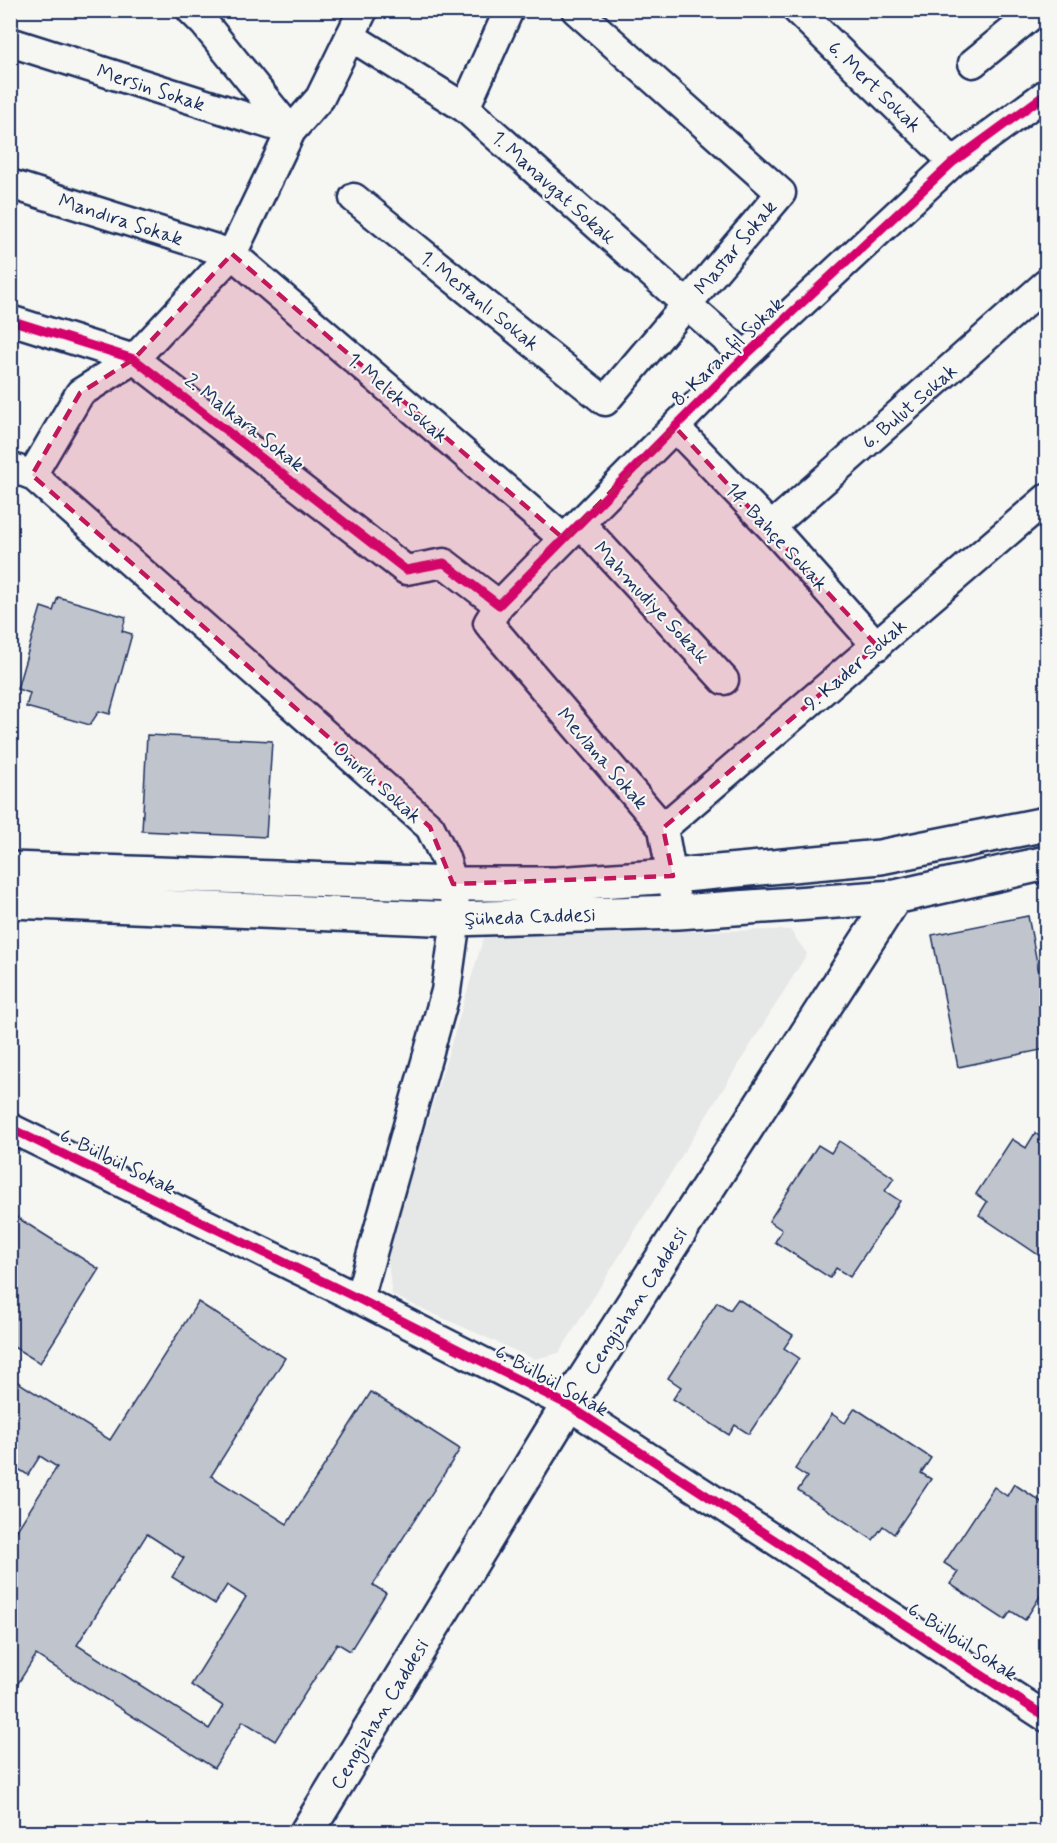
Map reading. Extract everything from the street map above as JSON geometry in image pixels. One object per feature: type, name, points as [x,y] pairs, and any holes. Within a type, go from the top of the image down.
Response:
[{"type":"main road","name":"Şüheda Caddesi","points":[[10,869],[453,884],[556,884],[673,876],[880,856],[1047,824]]},
{"type":"main road","name":"Şüheda Caddesi","points":[[10,901],[456,919],[678,912],[895,897],[1047,863]]},
{"type":"main road","name":"Cengizhan Caddesi","points":[[307,1833],[568,1405],[895,897]]},
{"type":"street","points":[[21,471],[80,393],[134,358],[232,254],[291,131],[320,98],[363,10]]},
{"type":"street","name":"Mastar Sokak","points":[[576,10],[781,193],[605,401]]},
{"type":"street","name":"6. Mert Sokak","points":[[797,10],[953,162]]},
{"type":"street","points":[[973,63],[1038,10]]},
{"type":"street","points":[[465,108],[507,11]]},
{"type":"street","points":[[202,15],[291,131]]},
{"type":"street","name":"1. Manavgat Sokak","points":[[350,36],[465,108],[745,357]]},
{"type":"street","name":"Mersin Sokak","points":[[10,42],[291,131]]},
{"type":"street","name":"8. Karanfil Sokak","points":[[493,614],[745,357],[953,162],[1047,94]]},
{"type":"street","name":"Mandıra Sokak","points":[[10,184],[232,254]]},
{"type":"street","name":"1. Mestanlı Sokak","points":[[354,198],[605,401]]},
{"type":"street","name":"1. Melek Sokak","points":[[232,254],[572,531]]},
{"type":"street","name":"6. Bulut Sokak","points":[[771,527],[1047,284]]},
{"type":"street","name":"2. Malkara Sokak","points":[[10,320],[134,358],[406,570],[444,563],[493,614]]},
{"type":"street","name":"14. Bahçe Sokak","points":[[675,427],[771,527],[877,646]]},
{"type":"street","name":"Onurlu Sokak","points":[[21,471],[430,827],[445,858],[453,884],[456,919],[446,991],[359,1299]]},
{"type":"street","name":"9. Kader Sokak","points":[[663,828],[1047,499]]},
{"type":"street","name":"Mahmudiye Sokak","points":[[572,531],[724,680]]},
{"type":"street","name":"Mevlana Sokak","points":[[493,614],[663,828],[678,912]]},
{"type":"street","name":"6. Bülbül Sokak","points":[[10,1128],[359,1299],[568,1405],[1047,1717]]},
{"type":"highlighted area","points":[[232,254],[564,539],[675,427],[877,646],[663,828],[673,876],[453,884],[430,827],[32,475],[80,393],[134,359]]},
{"type":"shaded area","points":[[10,498],[20,501],[11,533]]},
{"type":"shaded area","points":[[790,930],[807,954],[559,1353],[534,1359],[392,1295],[387,1254],[485,933]]},
{"type":"building","points":[[58,597],[126,617],[122,631],[132,634],[110,714],[99,711],[90,725],[26,707],[30,693],[17,689],[41,607],[53,611]]},
{"type":"building","points":[[147,735],[272,741],[266,837],[142,831]]},
{"type":"building","points":[[1028,916],[1046,1009],[1046,1049],[958,1067],[932,935]]},
{"type":"building","points":[[1035,1133],[1046,1141],[1046,1260],[979,1215],[987,1202],[976,1194],[1012,1139],[1026,1148]]},
{"type":"building","points":[[839,1141],[894,1178],[885,1191],[900,1201],[850,1277],[836,1268],[830,1278],[775,1242],[782,1230],[769,1221],[818,1145],[831,1153]]},
{"type":"building","points":[[10,1213],[99,1269],[40,1363],[12,1346],[10,1348]]},
{"type":"building","points":[[738,1299],[793,1335],[784,1348],[799,1358],[749,1434],[735,1425],[729,1435],[673,1399],[681,1387],[668,1378],[717,1302],[730,1310]]},
{"type":"building","points":[[198,1302],[285,1358],[211,1476],[287,1524],[371,1392],[460,1449],[373,1585],[386,1593],[350,1651],[337,1643],[275,1741],[243,1721],[214,1768],[36,1655],[10,1696],[10,1541],[57,1467],[40,1456],[28,1475],[10,1464],[10,1377],[110,1440]],"holes":[[[147,1534],[184,1558],[172,1577],[215,1604],[227,1585],[246,1597],[191,1685],[223,1706],[209,1729],[77,1645]]]},
{"type":"building","points":[[855,1408],[931,1458],[921,1473],[931,1479],[894,1534],[883,1526],[873,1540],[798,1490],[807,1477],[795,1469],[832,1414],[845,1423]]},
{"type":"building","points":[[1014,1484],[1046,1505],[1046,1587],[1025,1620],[1011,1611],[1005,1620],[950,1584],[958,1572],[944,1563],[994,1487],[1007,1496]]},
{"type":"cycle path","points":[[10,320],[134,359],[406,570],[444,563],[499,605],[745,356],[953,162],[1046,94]]},
{"type":"cycle path","points":[[10,1128],[359,1299],[568,1405],[1046,1717]]}]
